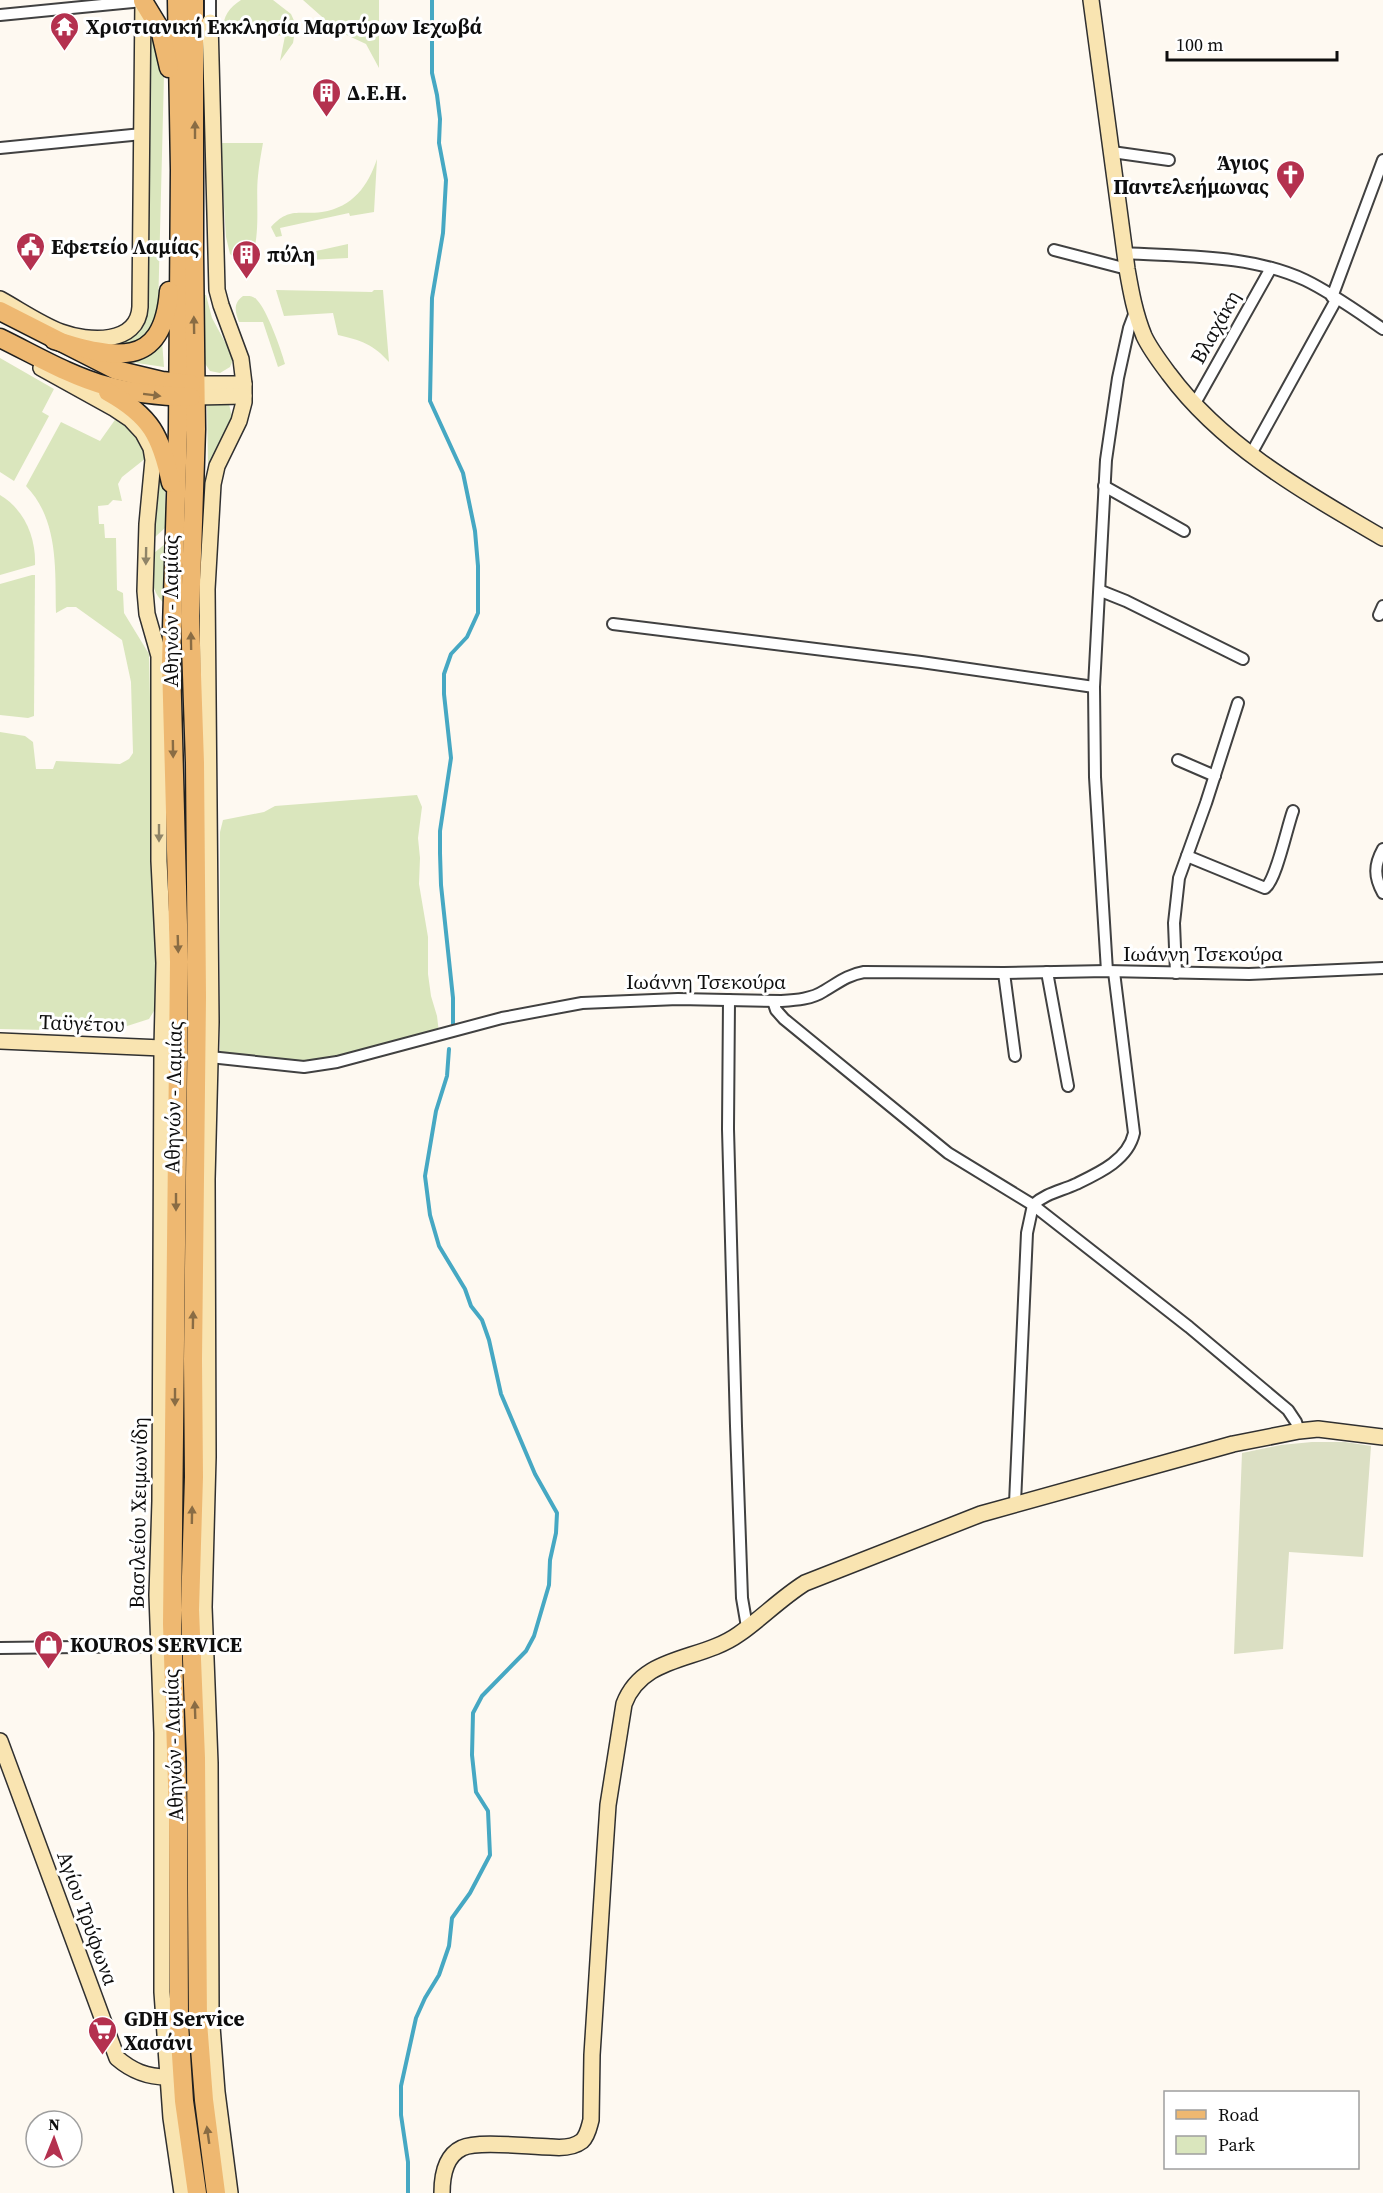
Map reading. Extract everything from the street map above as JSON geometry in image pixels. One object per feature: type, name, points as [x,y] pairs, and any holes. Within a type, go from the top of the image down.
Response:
[{"type":"main road","points":[[143,0],[156,22],[165,45],[179,136]]},
{"type":"main road","name":"Αθηνών - Λαμίας","points":[[177,0],[196,796],[197,1008],[192,1360],[194,1478],[190,1610],[197,1770],[198,2029],[216,2193]]},
{"type":"main road","name":"Αθηνών - Λαμίας","points":[[194,0],[187,390],[176,506],[171,662],[178,962],[171,1624],[178,1815],[179,2024],[184,2101],[196,2193]]},
{"type":"main road","points":[[54,340],[97,351],[126,353],[145,347],[159,333],[167,309],[172,198],[180,170]]},
{"type":"main road","points":[[0,311],[116,370],[187,390]]},
{"type":"main road","points":[[0,338],[80,377],[133,407],[146,419],[163,451],[176,506]]},
{"type":"main road","points":[[80,377],[154,396],[187,390]]},
{"type":"street","points":[[0,15],[143,0],[140,311],[137,322],[121,335],[87,337],[66,333],[0,299]]},
{"type":"street","points":[[210,0],[217,290],[241,359],[244,390],[238,421],[214,477],[210,525],[207,658],[211,857],[207,1202],[208,1457],[204,1607],[210,1763],[211,2013],[217,2092],[230,2193]]},
{"type":"street","points":[[1090,0],[1124,253],[1135,312],[1145,338],[1160,363],[1194,405],[1251,454],[1288,481],[1383,538]]},
{"type":"street","points":[[0,148],[142,134]]},
{"type":"street","points":[[1112,152],[1169,160]]},
{"type":"street","points":[[1251,454],[1334,298],[1383,160]]},
{"type":"street","points":[[1054,250],[1127,269]]},
{"type":"street","points":[[1124,253],[1222,259],[1270,268],[1305,280],[1383,329]]},
{"type":"street","name":"Βλαχάκη","points":[[1194,405],[1270,268]]},
{"type":"street","points":[[1015,1503],[1027,1233],[1033,1204],[1040,1198],[1076,1184],[1111,1165],[1127,1152],[1132,1144],[1134,1133],[1111,971],[1095,777],[1094,687],[1101,591],[1104,486],[1111,420],[1128,328],[1135,312]]},
{"type":"street","name":"Βασιλείου Χειμωνίδη","points":[[0,338],[35,365],[130,419],[143,433],[151,448],[152,473],[147,524],[146,591],[147,614],[159,656],[159,861],[164,974],[158,1647],[162,1753],[162,1992],[167,2077],[182,2193]]},
{"type":"street","points":[[187,390],[244,390]]},
{"type":"street","points":[[1104,486],[1184,531]]},
{"type":"street","points":[[1101,591],[1243,659]]},
{"type":"street","points":[[613,624],[921,662],[1094,687]]},
{"type":"street","points":[[1176,973],[1174,922],[1179,878],[1215,777],[1238,703]]},
{"type":"street","points":[[1178,760],[1215,777]]},
{"type":"street","points":[[1187,856],[1264,888],[1270,885],[1274,875],[1293,811]]},
{"type":"street","points":[[1383,849],[1375,867],[1383,893]]},
{"type":"street","name":"Ιωάννη Τσεκούρα","points":[[210,1057],[304,1067],[337,1062],[502,1018],[582,1003],[678,999],[773,1001],[813,996],[824,992],[843,978],[864,972],[1111,971],[1249,975],[1383,969]]},
{"type":"street","points":[[1047,972],[1068,1086]]},
{"type":"street","points":[[1004,973],[1015,1056]]},
{"type":"street","points":[[729,1000],[728,1129],[736,1437],[742,1598],[747,1627]]},
{"type":"street","points":[[773,1001],[776,1010],[784,1019],[921,1132],[974,1170],[1033,1204],[1180,1320],[1287,1410],[1296,1422],[1299,1431]]},
{"type":"street","name":"Ταϋγέτου","points":[[0,1041],[162,1048]]},
{"type":"street","points":[[442,2193],[447,2164],[462,2148],[489,2145],[566,2147],[576,2145],[587,2134],[591,2120],[599,1921],[606,1827],[624,1704],[629,1690],[639,1678],[653,1669],[721,1645],[747,1627],[786,1594],[805,1583],[895,1549],[955,1523],[1015,1503],[1233,1444],[1299,1431],[1339,1431],[1383,1437]]},
{"type":"street","points":[[0,1648],[158,1647]]},
{"type":"street","name":"Αγίου Τρύφωνα","points":[[0,1741],[117,2058],[130,2069],[143,2074],[167,2077]]},
{"type":"green space","points":[[241,0],[273,0],[291,14],[296,25],[293,43],[280,61],[285,36],[223,30],[228,13]]},
{"type":"green space","points":[[303,0],[379,0],[379,68],[366,44],[338,31]]},
{"type":"green space","points":[[149,21],[164,75],[158,311],[151,329],[144,338],[134,343],[117,345],[107,342],[137,331],[146,314]]},
{"type":"green space","points":[[222,143],[263,143],[257,187],[255,248],[246,267],[230,254],[226,237]]},
{"type":"green space","points":[[377,159],[374,212],[350,216],[349,213],[280,228],[282,236],[276,237],[271,227],[289,214],[322,212],[351,200],[364,186]]},
{"type":"green space","points":[[348,244],[348,258],[290,261],[289,257]]},
{"type":"green space","points":[[276,290],[372,292],[383,290],[389,362],[378,351],[366,344],[338,335],[333,313],[284,316]]},
{"type":"green space","points":[[204,295],[206,295],[212,318],[232,355],[230,367],[220,373],[210,371],[204,362]]},
{"type":"green space","points":[[243,296],[254,297],[261,305],[285,364],[278,367],[263,322],[239,322],[236,308]]},
{"type":"green space","points":[[162,341],[164,367],[130,362],[130,361]]},
{"type":"green space","points":[[0,358],[54,389],[42,412],[49,416],[14,481],[0,472]]},
{"type":"green space","points":[[225,401],[229,404],[232,417],[208,464],[207,406],[209,403]]},
{"type":"green space","points":[[117,417],[142,443],[146,458],[122,477],[118,484],[122,501],[113,500],[108,505],[98,506],[99,524],[104,524],[105,538],[116,538],[117,590],[123,593],[124,613],[149,654],[157,1006],[149,1019],[124,1027],[94,1031],[0,1029],[0,732],[25,736],[33,742],[36,769],[53,769],[56,761],[120,764],[129,759],[133,753],[131,682],[122,640],[76,607],[67,607],[56,613],[55,563],[50,530],[37,499],[26,486],[61,422],[100,441]]},
{"type":"green space","points":[[164,462],[166,527],[155,537],[152,502]]},
{"type":"green space","points":[[0,495],[16,508],[27,526],[31,535],[35,565],[0,575]]},
{"type":"green space","points":[[165,544],[165,604],[156,593],[153,574],[154,553]]},
{"type":"green space","points":[[35,575],[34,716],[28,718],[0,715],[0,584]]},
{"type":"green space","points":[[417,795],[422,807],[418,838],[419,884],[428,937],[428,974],[439,1033],[306,1064],[227,1054],[220,1051],[220,832],[223,820],[264,812],[275,806]]},
{"type":"green space","points":[[1345,1442],[1371,1446],[1363,1557],[1289,1552],[1283,1649],[1234,1654],[1242,1453],[1281,1445]]},
{"type":"waterway","points":[[432,0],[432,73],[440,119],[439,143],[446,180],[443,233],[432,298],[430,401],[463,473],[475,531],[478,566],[478,613],[467,637],[451,654],[444,674],[451,758],[440,831],[440,853],[441,885],[453,998],[453,1027]]},
{"type":"waterway","points":[[408,2193],[408,2162],[401,2115],[401,2086],[416,2018],[439,1975],[449,1946],[452,1918],[470,1893],[490,1855],[488,1811],[476,1792],[472,1755],[473,1713],[482,1696],[526,1651],[534,1636],[549,1585],[557,1513],[535,1474],[501,1394],[489,1340],[482,1320],[471,1306],[465,1289],[439,1246],[430,1215],[425,1176],[436,1111],[447,1076],[449,1049]]},
{"type":"place","name":"Χριστιανική Εκκλησία Μαρτύρων Ιεχωβά","points":[[65,52]]},
{"type":"place","name":"Δ.Ε.Η.","points":[[326,118]]},
{"type":"place","name":"Άγιος Παντελεήμωνας","points":[[1290,200]]},
{"type":"place","name":"Εφετείο Λαμίας","points":[[30,272]]},
{"type":"place","name":"πύλη","points":[[246,280]]},
{"type":"place","name":"KOUROS SERVICE","points":[[49,1670]]},
{"type":"place","name":"GDH Service Χασάνι","points":[[103,2056]]}]
